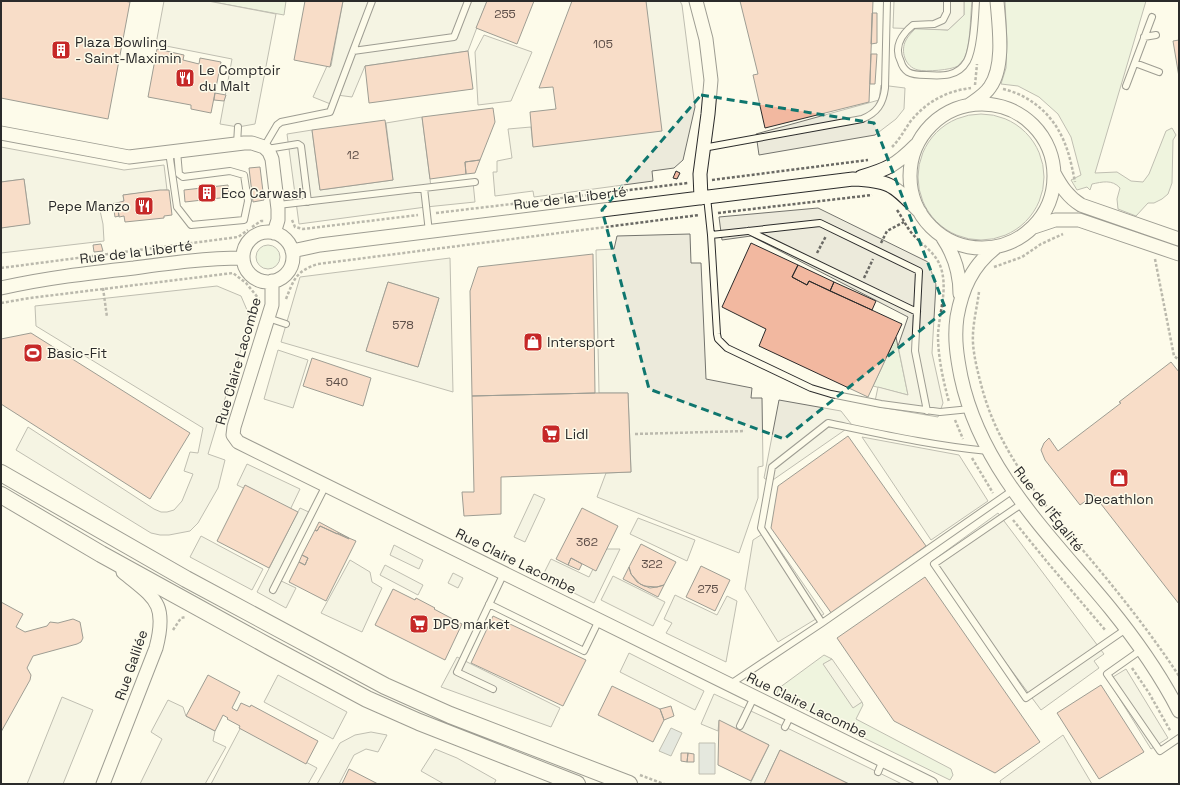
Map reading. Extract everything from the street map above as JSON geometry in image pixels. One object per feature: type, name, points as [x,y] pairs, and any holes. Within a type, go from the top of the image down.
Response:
[{"type":"street","points":[[696,1],[704,26],[710,71],[710,100],[700,181],[704,197]]},
{"type":"street","points":[[968,106],[980,98],[995,79],[999,64],[997,1]]},
{"type":"street","points":[[985,104],[1002,107],[1027,120],[1039,132],[1048,146],[1053,162],[1054,184],[1050,200],[1044,214],[1034,227],[1016,240],[995,248],[978,249],[967,247],[957,244],[942,236],[929,225],[920,212],[913,197],[910,180],[911,163],[919,142],[928,129],[939,118],[953,110],[968,106],[985,104]]},
{"type":"street","points":[[1,133],[123,156],[252,143],[265,148],[272,158],[278,205],[278,220],[274,233]]},
{"type":"street","name":"Rue de la Liberté","points":[[292,251],[320,245],[853,179],[889,168],[901,160],[919,142]]},
{"type":"street","points":[[1054,173],[1064,190],[1075,202],[1179,239]]},
{"type":"street","name":"Rue de la Liberté","points":[[853,179],[870,180],[889,184],[903,194],[920,212]]},
{"type":"street","points":[[1034,227],[1055,220],[1079,220],[1179,254]]},
{"type":"street","points":[[263,233],[274,233],[281,236],[287,241],[292,251],[292,262],[288,272],[282,277],[272,281],[261,281],[251,275],[245,266],[243,258],[246,247],[253,238],[263,233]]},
{"type":"street","name":"Rue de l'Égalité","points":[[942,236],[952,252],[957,265],[962,295]]},
{"type":"street","name":"Rue de l'Égalité","points":[[995,248],[983,258],[974,270],[962,295],[956,331],[956,351],[964,390],[970,409],[988,451],[1013,490],[1044,532],[1126,629],[1158,675],[1179,711]]},
{"type":"street","name":"Rue de la Liberté","points":[[1,288],[32,281],[212,258],[243,258]]},
{"type":"street","name":"Rue de la Liberté","points":[[1,280],[32,281]]},
{"type":"street","name":"Rue Claire Lacombe","points":[[272,281],[272,306],[234,427],[233,436],[235,439],[242,444],[754,697],[788,721],[880,766],[931,784]]},
{"type":"street","points":[[1,473],[186,579],[386,686],[450,715],[632,778]]},
{"type":"street","points":[[1,495],[102,554],[270,647],[368,698],[431,727],[577,784]]},
{"type":"street","name":"Rue Galilée","points":[[102,554],[154,598],[160,609],[161,624],[156,648],[103,784]]},
{"type":"lane","points":[[265,148],[277,125],[281,122],[330,112],[372,1]]},
{"type":"lane","points":[[353,51],[454,37],[468,1]]},
{"type":"lane","points":[[703,148],[862,119],[872,113],[882,102],[885,88],[887,1]]},
{"type":"lane","points":[[947,1],[947,12],[943,20],[934,24],[913,25],[903,35],[898,45],[898,57],[904,68],[912,74],[950,75],[964,66],[970,55],[976,1]]},
{"type":"lane","points":[[1126,86],[1152,17]]},
{"type":"lane","points":[[1144,37],[1156,36]]},
{"type":"lane","points":[[1135,63],[1159,72]]},
{"type":"lane","points":[[237,144],[238,127]]},
{"type":"lane","points":[[265,148],[298,144],[301,146],[308,202]]},
{"type":"lane","points":[[173,152],[178,174],[183,177],[230,172],[244,175],[248,201],[244,220],[191,225],[176,207],[173,152]]},
{"type":"lane","points":[[278,205],[475,182]]},
{"type":"lane","points":[[424,188],[428,232]]},
{"type":"lane","points":[[704,197],[711,235],[717,334],[718,339],[726,348],[819,391],[870,402],[927,411],[946,412],[970,409]]},
{"type":"lane","points":[[711,235],[820,224],[919,271],[915,351],[927,411]]},
{"type":"lane","points":[[749,231],[917,312]]},
{"type":"lane","points":[[268,318],[286,324]]},
{"type":"lane","points":[[822,623],[761,528],[772,467],[828,423],[930,443],[988,451]]},
{"type":"lane","points":[[273,590],[326,485]]},
{"type":"lane","points":[[729,685],[822,623],[1013,490]]},
{"type":"lane","points":[[1023,503],[934,564],[1026,698],[1126,629]]},
{"type":"lane","points":[[493,689],[457,672],[504,573]]},
{"type":"lane","points":[[489,604],[584,651],[599,620]]},
{"type":"lane","points":[[1141,650],[1107,674],[1160,751],[1179,738]]},
{"type":"lane","points":[[740,726],[754,697]]},
{"type":"path","points":[[886,152],[892,147],[919,112],[934,100],[943,95],[964,88],[990,87],[1010,91],[1020,95],[1035,104],[1048,116],[1062,137],[1078,187]]},
{"type":"path","points":[[1,268],[238,238],[261,221],[292,220],[295,227],[303,228],[700,181],[874,158]]},
{"type":"path","points":[[1,304],[30,298],[233,273],[252,289],[260,302],[283,308],[294,280],[298,274],[309,267],[318,264],[708,214]]},
{"type":"path","points":[[813,262],[829,228]]},
{"type":"path","points":[[990,271],[1000,265],[1022,257],[1051,239],[1067,233]]},
{"type":"path","points":[[1154,255],[1174,356],[1179,360]]},
{"type":"path","points":[[980,288],[973,344],[978,376],[983,394],[1002,441],[1039,498],[1147,629],[1179,676]]},
{"type":"path","points":[[103,289],[107,317]]},
{"type":"path","points":[[962,295],[979,292]]},
{"type":"path","points":[[634,434],[746,431]]},
{"type":"path","points":[[632,778],[664,784]]},
{"type":"highlighted area","points":[[701,95],[874,123],[946,310],[784,439],[649,389],[602,210]]},
{"type":"green space","points":[[208,1],[286,1],[284,15]]},
{"type":"green space","points":[[964,1],[972,1],[969,39],[964,59],[958,66],[944,70],[922,71],[910,66],[904,54],[904,44],[909,36],[916,28],[948,30],[964,15]]},
{"type":"green space","points":[[1005,1],[1146,1],[1095,173],[1117,172],[1131,181],[1143,182],[1149,174],[1166,131],[1172,128],[1176,135],[1173,140],[1172,183],[1168,194],[1162,199],[1154,203],[1148,203],[1136,216],[1118,209],[1117,199],[1120,188],[1114,183],[1107,182],[1092,184],[1090,190],[1087,187],[1077,190],[1071,180],[1081,175],[1071,137],[1058,114],[1039,97],[1018,86],[1001,84],[1006,68],[1007,42]]},
{"type":"green space","points":[[987,114],[1011,122],[1021,128],[1030,137],[1039,153],[1043,165],[1043,189],[1039,201],[1030,217],[1021,226],[1005,235],[993,239],[975,240],[951,232],[941,226],[932,217],[923,201],[919,189],[918,171],[926,147],[932,137],[941,128],[957,119],[969,115]]},
{"type":"green space","points":[[268,245],[273,246],[279,252],[279,262],[273,268],[268,269],[263,268],[257,262],[256,257],[257,252],[263,246]]},
{"type":"green space","points":[[896,337],[908,395],[873,386]]},
{"type":"green space","points":[[824,655],[832,659],[824,664],[853,707],[862,702],[863,705],[856,719],[951,769],[953,775],[950,780],[778,696],[777,693],[779,688]]},
{"type":"shaded area","points":[[164,1],[208,1],[276,14],[255,124],[238,127],[220,124],[232,59],[156,44]]},
{"type":"shaded area","points":[[343,1],[487,1],[468,51],[365,66],[352,97],[337,95],[333,105],[313,97],[327,66],[331,66]]},
{"type":"shaded area","points":[[646,1],[680,1],[682,5],[695,107],[683,160],[674,168],[652,171],[653,181],[534,197],[533,191],[495,196],[493,172],[497,172],[497,161],[512,158],[508,129],[531,127],[533,146]]},
{"type":"shaded area","points":[[894,1],[964,1],[964,15],[948,30],[893,28]]},
{"type":"shaded area","points":[[484,35],[532,52],[511,101],[478,105],[475,52]]},
{"type":"shaded area","points":[[881,85],[905,88],[904,109],[896,119],[875,135],[759,155],[756,134],[879,100]]},
{"type":"shaded area","points":[[422,117],[431,187],[473,182],[475,202],[299,224],[287,134],[312,130],[320,190],[393,180],[386,123]]},
{"type":"shaded area","points":[[1,147],[124,170],[164,165],[167,190],[123,195],[124,201],[122,202],[99,206],[103,224],[104,241],[1,253],[1,228],[30,223],[24,179],[1,182]]},
{"type":"shaded area","points":[[818,208],[928,262],[936,284],[932,353],[943,403],[938,417],[874,406],[878,387],[908,395],[898,346],[908,317],[751,236],[722,240],[719,217]]},
{"type":"shaded area","points":[[690,234],[691,263],[701,263],[706,379],[752,388],[751,398],[762,398],[763,466],[758,467],[758,498],[739,553],[597,497],[606,473],[631,472],[628,393],[599,393],[596,250],[614,249],[617,236]]},
{"type":"shaded area","points":[[450,258],[453,392],[281,342],[300,277]],"holes":[[[388,282],[439,298],[418,367],[366,351]]]},
{"type":"shaded area","points":[[217,286],[241,296],[250,322],[208,454],[225,460],[218,488],[198,523],[190,531],[169,535],[151,533],[16,450],[28,427],[154,509],[161,512],[174,510],[182,501],[193,474],[184,471],[190,452],[198,453],[203,428],[36,326],[35,306]]},
{"type":"shaded area","points":[[278,350],[308,360],[293,408],[264,399]]},
{"type":"shaded area","points":[[779,400],[841,411],[852,425],[770,482],[764,478]]},
{"type":"shaded area","points":[[862,437],[959,455],[988,501],[931,540]]},
{"type":"shaded area","points":[[247,464],[300,489],[290,510],[237,485]]},
{"type":"shaded area","points":[[534,494],[545,499],[525,542],[514,537]]},
{"type":"shaded area","points":[[300,508],[311,513],[277,579],[296,588],[286,608],[257,592]]},
{"type":"shaded area","points":[[998,513],[1104,654],[1094,661],[1099,668],[1041,710],[931,562]]},
{"type":"shaded area","points":[[638,518],[695,540],[687,561],[630,534]]},
{"type":"shaded area","points":[[767,531],[824,614],[778,642],[745,589],[753,540]]},
{"type":"shaded area","points":[[201,536],[263,569],[252,590],[190,557]]},
{"type":"shaded area","points":[[394,545],[423,560],[419,569],[390,555]]},
{"type":"shaded area","points":[[603,549],[620,549],[594,603],[542,577],[551,559],[589,577]]},
{"type":"shaded area","points":[[350,560],[370,572],[372,582],[382,588],[362,632],[321,613]]},
{"type":"shaded area","points":[[385,565],[423,585],[418,595],[380,575]]},
{"type":"shaded area","points":[[453,573],[463,578],[458,588],[448,583]]},
{"type":"shaded area","points":[[613,576],[665,602],[653,626],[601,600]]},
{"type":"shaded area","points":[[675,595],[717,615],[727,596],[737,601],[726,662],[666,633],[672,623],[664,619]]},
{"type":"shaded area","points":[[629,653],[704,691],[695,710],[620,672]]},
{"type":"shaded area","points":[[457,657],[560,708],[551,727],[441,687]]},
{"type":"shaded area","points":[[832,659],[862,702],[853,708],[823,664]]},
{"type":"shaded area","points":[[1126,669],[1168,738],[1151,749],[1108,680]]},
{"type":"shaded area","points":[[278,675],[347,712],[333,739],[264,702]]},
{"type":"shaded area","points":[[714,694],[902,784],[849,784],[780,750],[764,784],[750,784],[769,745],[719,721],[718,731],[701,724]]},
{"type":"shaded area","points":[[62,697],[93,710],[63,784],[27,784]]},
{"type":"shaded area","points":[[168,700],[183,707],[186,716],[215,731],[213,741],[226,747],[205,784],[140,784],[162,739],[151,732]]},
{"type":"shaded area","points":[[241,727],[317,768],[308,784],[211,784]]},
{"type":"shaded area","points":[[671,728],[682,733],[671,756],[659,751]]},
{"type":"shaded area","points":[[371,732],[387,735],[378,752],[366,749],[354,755],[339,784],[317,784],[340,743],[355,735]]},
{"type":"shaded area","points":[[1063,735],[1092,784],[1001,784],[1000,781]]},
{"type":"shaded area","points":[[699,743],[715,743],[715,774],[699,774]]},
{"type":"shaded area","points":[[435,749],[457,758],[496,780],[494,784],[444,784],[421,771]]},
{"type":"building","name":"Plaza Bowling - Saint-Maximin","points":[[1,1],[130,2],[108,119],[1,98]]},
{"type":"building","points":[[305,1],[343,1],[330,67],[294,60]]},
{"type":"building","points":[[487,1],[534,1],[517,44],[476,28]]},
{"type":"building","points":[[572,1],[646,1],[662,131],[533,147],[530,112],[556,109],[553,87],[539,88]]},
{"type":"building","points":[[740,1],[873,1],[869,102],[765,128],[753,75],[758,74]]},
{"type":"building","points":[[872,13],[877,13],[877,43],[871,44]]},
{"type":"building","points":[[1179,40],[1179,77],[1173,41]]},
{"type":"building","name":"Le Comptoir du Malt","points":[[157,49],[184,55],[183,60],[199,64],[200,58],[221,62],[211,113],[191,109],[191,105],[148,97]]},
{"type":"building","points":[[468,51],[473,89],[369,103],[365,66]]},
{"type":"building","points":[[871,54],[877,54],[875,84],[870,84]]},
{"type":"building","points":[[215,93],[226,95],[224,101],[214,100]]},
{"type":"building","points":[[493,108],[495,122],[480,160],[465,162],[466,174],[430,179],[422,117]]},
{"type":"building","points":[[385,120],[393,180],[320,190],[312,130]]},
{"type":"building","points":[[480,160],[475,173],[466,174],[465,162]]},
{"type":"building","points":[[260,167],[264,200],[253,202],[249,168]]},
{"type":"building","points":[[676,171],[680,173],[677,179],[673,178]]},
{"type":"building","points":[[24,179],[30,224],[1,228],[1,182]]},
{"type":"building","name":"Eco Carwash","points":[[228,185],[229,197],[185,202],[184,190]]},
{"type":"building","name":"Pepe Manzo","points":[[169,190],[172,215],[164,216],[164,218],[125,222],[124,216],[119,217],[117,203],[124,201],[123,195]]},
{"type":"building","points":[[117,203],[119,216],[115,217],[113,204]]},
{"type":"building","points":[[751,243],[798,265],[792,277],[807,285],[809,281],[902,324],[868,397],[759,346],[766,329],[722,307]]},
{"type":"building","points":[[101,244],[103,251],[94,252],[93,245]]},
{"type":"building","name":"Intersport","points":[[593,254],[595,393],[472,396],[470,291],[478,267]]},
{"type":"building","points":[[798,265],[834,282],[830,291],[809,281],[807,285],[792,277]]},
{"type":"building","points":[[388,282],[439,298],[418,367],[366,351]]},
{"type":"building","points":[[834,282],[876,301],[872,310],[830,291]]},
{"type":"building","points":[[31,333],[190,433],[150,499],[1,404],[1,339]]},
{"type":"building","points":[[312,358],[371,378],[363,406],[303,386]]},
{"type":"building","name":"Decathlon","points":[[1171,362],[1179,372],[1179,604],[1094,495],[1080,505],[1045,460],[1041,450],[1044,443],[1049,438],[1058,451],[1121,403],[1119,402]]},
{"type":"building","name":"Lidl","points":[[628,393],[631,472],[501,477],[501,514],[464,516],[462,492],[474,492],[472,396]]},
{"type":"building","points":[[848,436],[926,546],[832,614],[771,528],[778,486]]},
{"type":"building","points":[[245,485],[298,512],[269,568],[217,541]]},
{"type":"building","points":[[582,508],[618,526],[596,571],[571,558],[568,565],[556,559]]},
{"type":"building","points":[[319,522],[349,539],[320,526],[317,531],[315,530]]},
{"type":"building","points":[[320,526],[356,541],[326,601],[289,582],[299,562],[305,565],[308,558],[302,555],[315,530],[317,531]]},
{"type":"building","points":[[641,544],[676,562],[664,585],[657,587],[644,586],[637,582],[631,574],[629,567]]},
{"type":"building","points":[[302,555],[308,558],[305,565],[299,562]]},
{"type":"building","points":[[508,555],[514,558],[513,562],[506,559]]},
{"type":"building","points":[[571,558],[582,564],[579,570],[568,565]]},
{"type":"building","points":[[701,566],[730,580],[715,611],[686,597]]},
{"type":"building","points":[[629,567],[631,574],[640,584],[650,588],[664,585],[658,597],[623,579]]},
{"type":"building","points":[[925,577],[1040,742],[995,773],[894,721],[837,638]]},
{"type":"building","name":"DPS market","points":[[393,589],[415,600],[416,598],[462,624],[445,660],[375,625]]},
{"type":"building","points":[[1,602],[23,614],[16,627],[25,632],[47,626],[50,622],[58,623],[73,619],[80,622],[83,638],[81,642],[77,644],[33,656],[27,668],[31,675],[30,680],[1,732]]},
{"type":"building","points":[[493,616],[586,660],[563,706],[471,663]]},
{"type":"building","points":[[208,675],[240,692],[232,708],[237,711],[241,703],[250,707],[251,705],[318,741],[306,764],[239,728],[240,726],[223,715],[215,731],[186,716]]},
{"type":"building","points":[[1101,685],[1144,752],[1099,779],[1057,713]]},
{"type":"building","points":[[612,686],[660,709],[664,720],[653,742],[598,715]]},
{"type":"building","points":[[671,706],[674,716],[664,720],[660,709]]},
{"type":"building","points":[[719,720],[769,745],[751,781],[718,765]]},
{"type":"building","points":[[780,750],[849,784],[764,784]]},
{"type":"building","points":[[681,753],[688,753],[687,762],[681,761]]},
{"type":"building","points":[[688,753],[694,754],[694,762],[687,762]]},
{"type":"building","points":[[349,769],[378,784],[342,784]]},
{"type":"place","name":"Plaza Bowling - Saint-Maximin","points":[[61,50]]},
{"type":"place","name":"Le Comptoir du Malt","points":[[185,78]]},
{"type":"place","name":"Eco Carwash","points":[[207,193]]},
{"type":"place","name":"Pepe Manzo","points":[[144,206]]},
{"type":"place","name":"Intersport","points":[[533,342]]},
{"type":"place","name":"Basic-Fit","points":[[33,353]]},
{"type":"place","name":"Lidl","points":[[551,434]]},
{"type":"place","name":"Decathlon","points":[[1119,478]]},
{"type":"place","name":"DPS market","points":[[419,624]]}]
